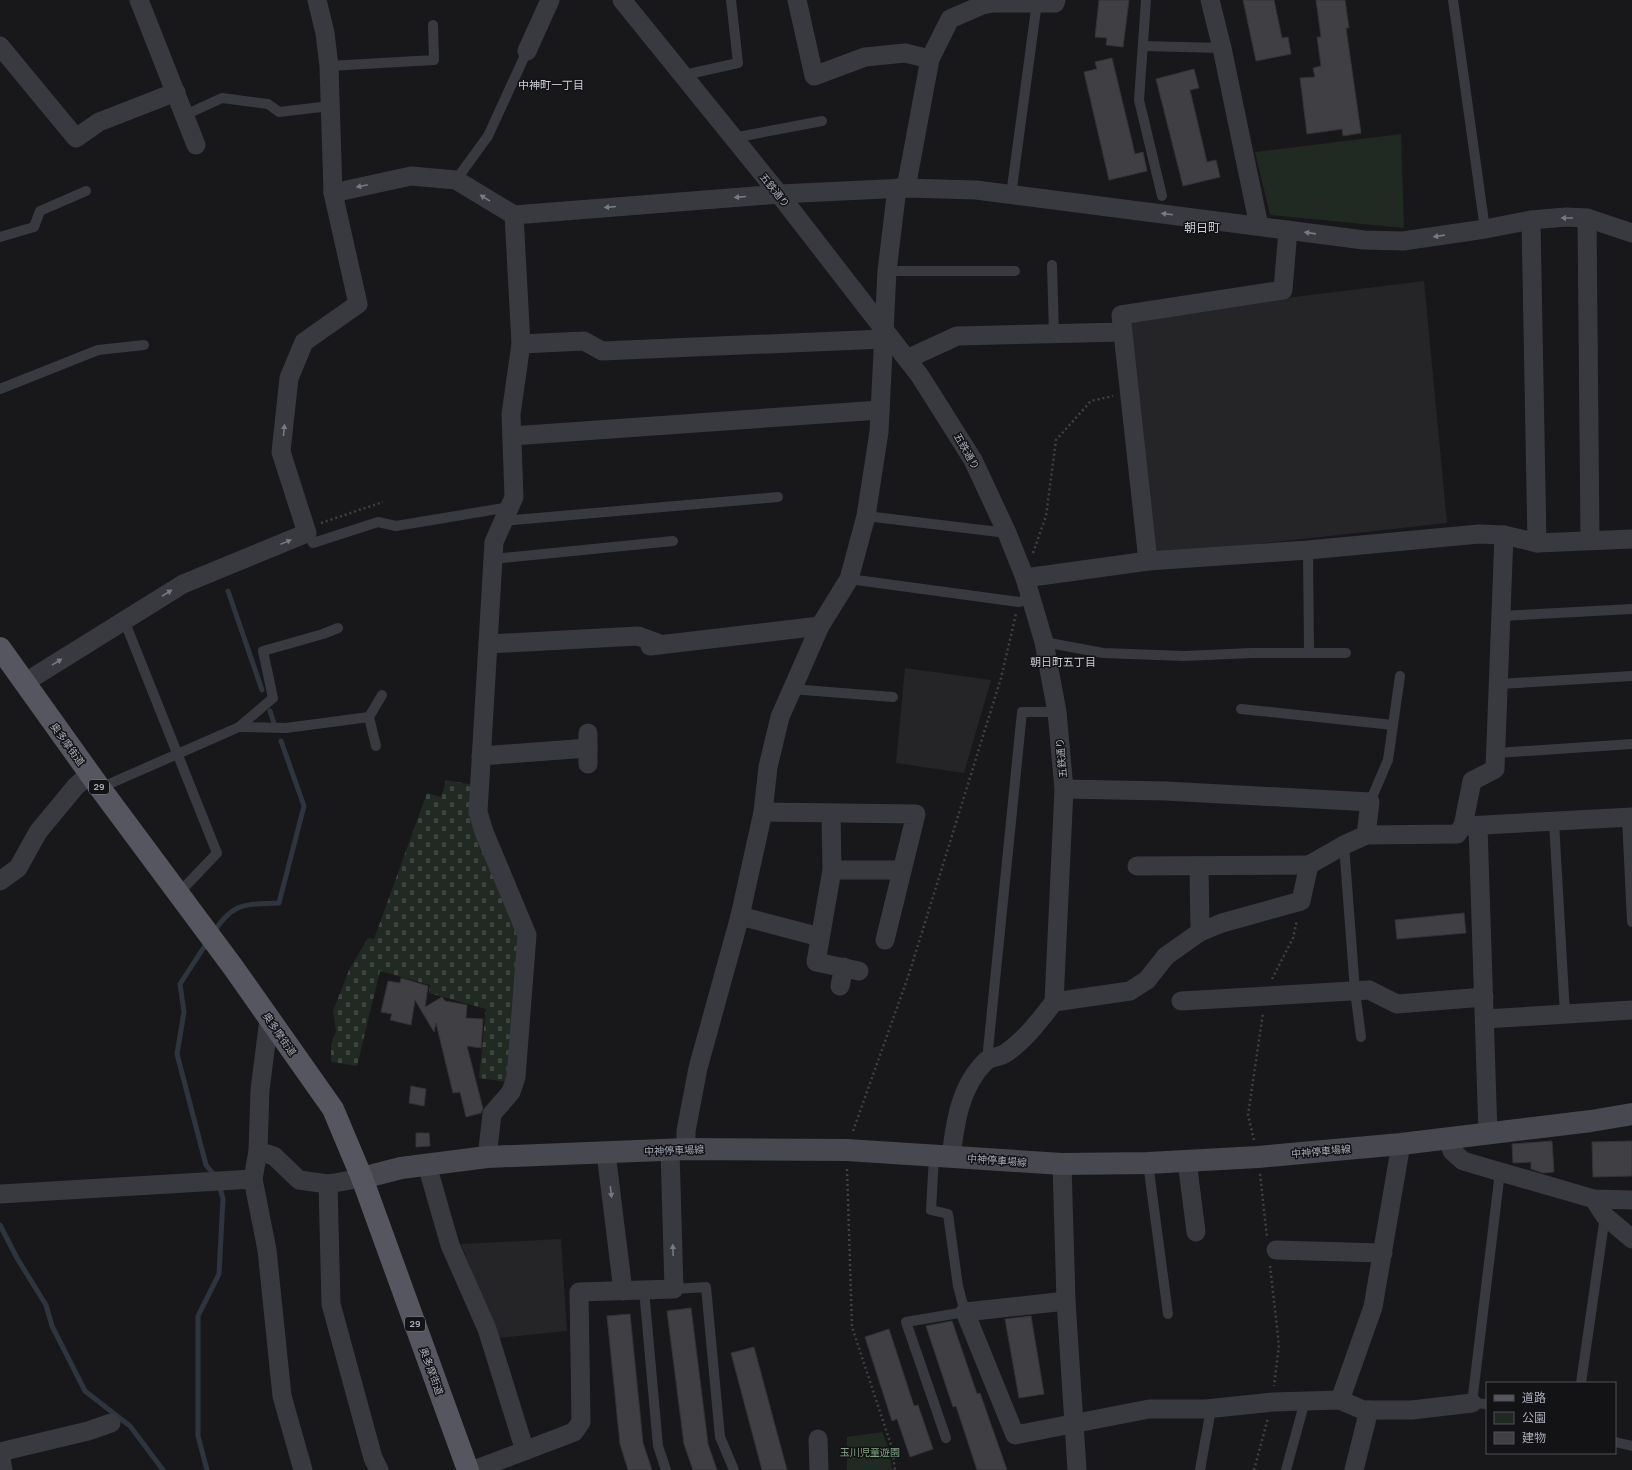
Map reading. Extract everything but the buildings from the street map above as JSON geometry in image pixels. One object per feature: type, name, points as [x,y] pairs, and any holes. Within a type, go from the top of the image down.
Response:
[{"type":"main road","name":"奥多摩街道","points":[[0,648],[95,781],[233,967],[333,1110],[362,1178],[468,1470]]},
{"type":"main road","name":"中神停車場線","points":[[362,1178],[427,1164],[487,1158],[678,1149],[847,1150],[1062,1164],[1148,1163],[1258,1157],[1401,1144],[1591,1122],[1632,1114]]},
{"type":"street","points":[[139,0],[196,145]]},
{"type":"street","points":[[24,683],[182,584],[306,531],[282,452],[289,378],[304,342],[358,304],[333,193],[329,66],[325,33],[317,0]]},
{"type":"street","points":[[527,51],[550,0]]},
{"type":"street","name":"五鉄通り","points":[[622,0],[732,138],[779,194],[885,335],[920,376],[973,460],[1007,533],[1025,578],[1025,600],[1044,642],[1057,712],[1064,789],[1054,1002]]},
{"type":"street","points":[[797,0],[814,76],[865,57],[905,53],[930,59]]},
{"type":"street","points":[[474,1470],[574,1432],[581,1422],[580,1292],[674,1289],[678,1149],[686,1131],[698,1068],[740,916],[763,812],[768,767],[780,717],[820,626],[849,579],[866,516],[880,432],[888,271],[901,188],[930,59],[950,19],[993,1],[1055,3],[1056,0]]},
{"type":"street","points":[[1210,0],[1222,48],[1258,226]]},
{"type":"street","points":[[0,46],[76,138],[99,122],[176,92]]},
{"type":"street","points":[[333,193],[412,176],[456,180],[514,215],[779,194],[901,188],[976,190],[1364,240],[1403,241],[1485,229],[1531,220],[1566,217],[1587,218],[1632,233]]},
{"type":"street","points":[[487,1158],[492,1114],[511,1092],[516,1077],[527,935],[484,832],[478,812],[492,559],[494,542],[514,497],[511,414],[521,344],[514,215]]},
{"type":"street","points":[[1587,218],[1590,540]]},
{"type":"street","points":[[1531,220],[1537,543]]},
{"type":"street","points":[[1148,561],[1121,315],[1283,290],[1288,230]]},
{"type":"street","points":[[907,359],[957,336],[1123,332]]},
{"type":"street","points":[[521,344],[584,340],[602,351],[885,335]]},
{"type":"street","points":[[512,436],[880,410]]},
{"type":"street","points":[[1025,578],[1148,561],[1308,550],[1479,534],[1504,535],[1537,543],[1632,539]]},
{"type":"street","points":[[1488,1134],[1484,997],[1471,826],[1472,781],[1495,769],[1504,535]]},
{"type":"street","points":[[488,644],[638,636],[655,645],[820,626]]},
{"type":"street","points":[[481,756],[588,748]]},
{"type":"street","points":[[0,881],[18,868],[38,832],[76,786],[95,781]]},
{"type":"street","points":[[1064,789],[1166,791],[1370,802],[1366,835]]},
{"type":"street","points":[[763,812],[916,814],[885,940]]},
{"type":"street","points":[[831,813],[832,870],[816,962],[852,969],[840,986]]},
{"type":"street","points":[[1137,866],[1309,865],[1344,845],[1366,835],[1457,834],[1471,826],[1630,817]]},
{"type":"street","points":[[942,1156],[968,1085],[987,1060],[1005,1053],[1036,1024],[1054,1002],[1130,991],[1147,980],[1166,956],[1200,932],[1222,923],[1301,901],[1309,865]]},
{"type":"street","points":[[1199,866],[1200,932]]},
{"type":"street","points":[[832,870],[902,870]]},
{"type":"street","points":[[740,916],[820,937]]},
{"type":"street","points":[[1181,1001],[1369,990],[1397,1004],[1484,997]]},
{"type":"street","points":[[1485,1019],[1632,1010]]},
{"type":"street","points":[[269,1019],[260,1090],[258,1151],[253,1180],[267,1250],[282,1396],[303,1470]]},
{"type":"street","points":[[1448,1138],[1452,1151],[1463,1161],[1594,1199],[1632,1200]]},
{"type":"street","points":[[1340,1400],[1373,1307],[1401,1144]]},
{"type":"street","points":[[258,1151],[274,1156],[298,1180],[328,1184],[362,1178]]},
{"type":"street","points":[[606,1153],[623,1291]]},
{"type":"street","points":[[1187,1160],[1196,1232]]},
{"type":"street","points":[[427,1164],[450,1245],[487,1329],[525,1451]]},
{"type":"street","points":[[1062,1164],[1066,1301],[1077,1470]]},
{"type":"street","points":[[0,1194],[253,1180]]},
{"type":"street","points":[[328,1184],[330,1304],[373,1458],[379,1470]]},
{"type":"street","points":[[1594,1199],[1605,1216],[1632,1239]]},
{"type":"street","points":[[1271,1250],[1383,1253]]},
{"type":"street","points":[[1066,1301],[965,1312],[1015,1435],[1149,1409],[1211,1409],[1273,1402],[1340,1400],[1364,1410],[1412,1410],[1480,1404]]},
{"type":"street","points":[[1354,1470],[1369,1410]]},
{"type":"street","points":[[4,1470],[0,1452],[88,1431],[111,1423]]},
{"type":"street","points":[[818,1439],[819,1470]]},
{"type":"lane","points":[[684,76],[738,63],[731,0]]},
{"type":"lane","points":[[1146,0],[1139,100],[1162,196]]},
{"type":"lane","points":[[1453,0],[1485,229]]},
{"type":"lane","points":[[1011,195],[1037,2]]},
{"type":"lane","points":[[329,66],[434,60],[433,25]]},
{"type":"lane","points":[[1143,46],[1222,48]]},
{"type":"lane","points":[[456,180],[488,136],[527,51]]},
{"type":"lane","points":[[185,115],[222,98],[268,104],[279,112],[330,106]]},
{"type":"lane","points":[[732,138],[822,121]]},
{"type":"lane","points":[[0,237],[34,227],[40,211],[86,191]]},
{"type":"lane","points":[[1052,265],[1054,334]]},
{"type":"lane","points":[[888,271],[1015,272]]},
{"type":"lane","points":[[0,389],[98,350],[144,344]]},
{"type":"lane","points":[[306,531],[313,543],[378,522],[396,526],[506,514],[778,497]]},
{"type":"lane","points":[[866,516],[1007,533]]},
{"type":"lane","points":[[492,559],[673,541]]},
{"type":"lane","points":[[1308,550],[1309,653]]},
{"type":"lane","points":[[849,579],[1025,600]]},
{"type":"lane","points":[[1502,616],[1632,609]]},
{"type":"lane","points":[[124,620],[217,853],[178,894]]},
{"type":"lane","points":[[95,781],[178,754],[239,727],[273,698],[263,651],[323,634],[338,628]]},
{"type":"lane","points":[[1044,642],[1103,654],[1184,656],[1252,653],[1346,653]]},
{"type":"lane","points":[[1370,802],[1388,760],[1400,676]]},
{"type":"lane","points":[[1499,684],[1632,676]]},
{"type":"lane","points":[[791,689],[893,697]]},
{"type":"lane","points":[[376,746],[369,717],[382,694]]},
{"type":"lane","points":[[1240,709],[1393,725]]},
{"type":"lane","points":[[987,1060],[1022,712],[1057,712]]},
{"type":"lane","points":[[239,727],[286,728],[369,717]]},
{"type":"lane","points":[[1496,753],[1632,744]]},
{"type":"lane","points":[[1630,817],[1632,922]]},
{"type":"lane","points":[[1554,822],[1565,1014]]},
{"type":"lane","points":[[1344,845],[1355,991],[1361,1037]]},
{"type":"lane","points":[[942,1156],[931,1210],[948,1214],[958,1286],[965,1312],[906,1322],[946,1438]]},
{"type":"lane","points":[[1148,1163],[1168,1314]]},
{"type":"lane","points":[[1480,1404],[1500,1172]]},
{"type":"lane","points":[[1581,1382],[1605,1216]]},
{"type":"lane","points":[[674,1289],[706,1287],[720,1437],[734,1470]]},
{"type":"lane","points":[[644,1290],[658,1446],[666,1470]]},
{"type":"lane","points":[[1286,1470],[1305,1401]]},
{"type":"lane","points":[[1200,1470],[1211,1409]]},
{"type":"lane","points":[[1616,1442],[1632,1446]]},
{"type":"path","points":[[1025,578],[1046,516],[1056,440],[1091,402],[1129,392]]},
{"type":"path","points":[[306,531],[383,502]]},
{"type":"path","points":[[895,1470],[892,1448],[852,1327],[847,1150],[909,974],[1025,600]]},
{"type":"path","points":[[1254,1470],[1273,1402],[1279,1345],[1271,1250],[1258,1157],[1248,1115],[1265,996],[1293,938],[1301,901]]},
{"type":"shaded area","points":[[1424,281],[1447,523],[1155,555],[1125,318]]},
{"type":"shaded area","points":[[905,668],[991,680],[964,773],[896,763]]},
{"type":"shaded area","points":[[561,1239],[567,1331],[499,1338],[461,1244]]},
{"type":"green space","points":[[1401,134],[1404,228],[1270,215],[1255,152]]},
{"type":"green space","points":[[446,780],[474,785],[522,939],[507,1082],[479,1078],[486,1009],[429,993],[430,985],[380,971],[357,1066],[331,1062],[331,1045],[336,1031],[333,1011],[349,970],[368,938],[374,939],[427,793],[441,797]]},
{"type":"green space","name":"玉川児童遊園","points":[[882,1432],[889,1449],[892,1470],[847,1470],[847,1437]]},
{"type":"waterway","points":[[228,591],[262,690]]},
{"type":"waterway","points":[[270,711],[274,723]]},
{"type":"waterway","points":[[213,933],[227,915],[234,910],[248,905],[279,903],[304,806],[281,741]]},
{"type":"waterway","points":[[208,941],[180,984],[184,1012],[177,1054],[206,1165],[216,1177]]},
{"type":"waterway","points":[[207,1470],[198,1436],[198,1316],[219,1274],[223,1199],[219,1184]]},
{"type":"waterway","points":[[0,1225],[17,1258],[46,1305],[52,1326],[85,1391],[130,1426],[163,1470]]},
{"type":"district","name":"中神町一丁目","points":[[551,85]]},
{"type":"district","name":"朝日町","points":[[1202,228]]},
{"type":"district","name":"朝日町五丁目","points":[[1063,662]]}]
